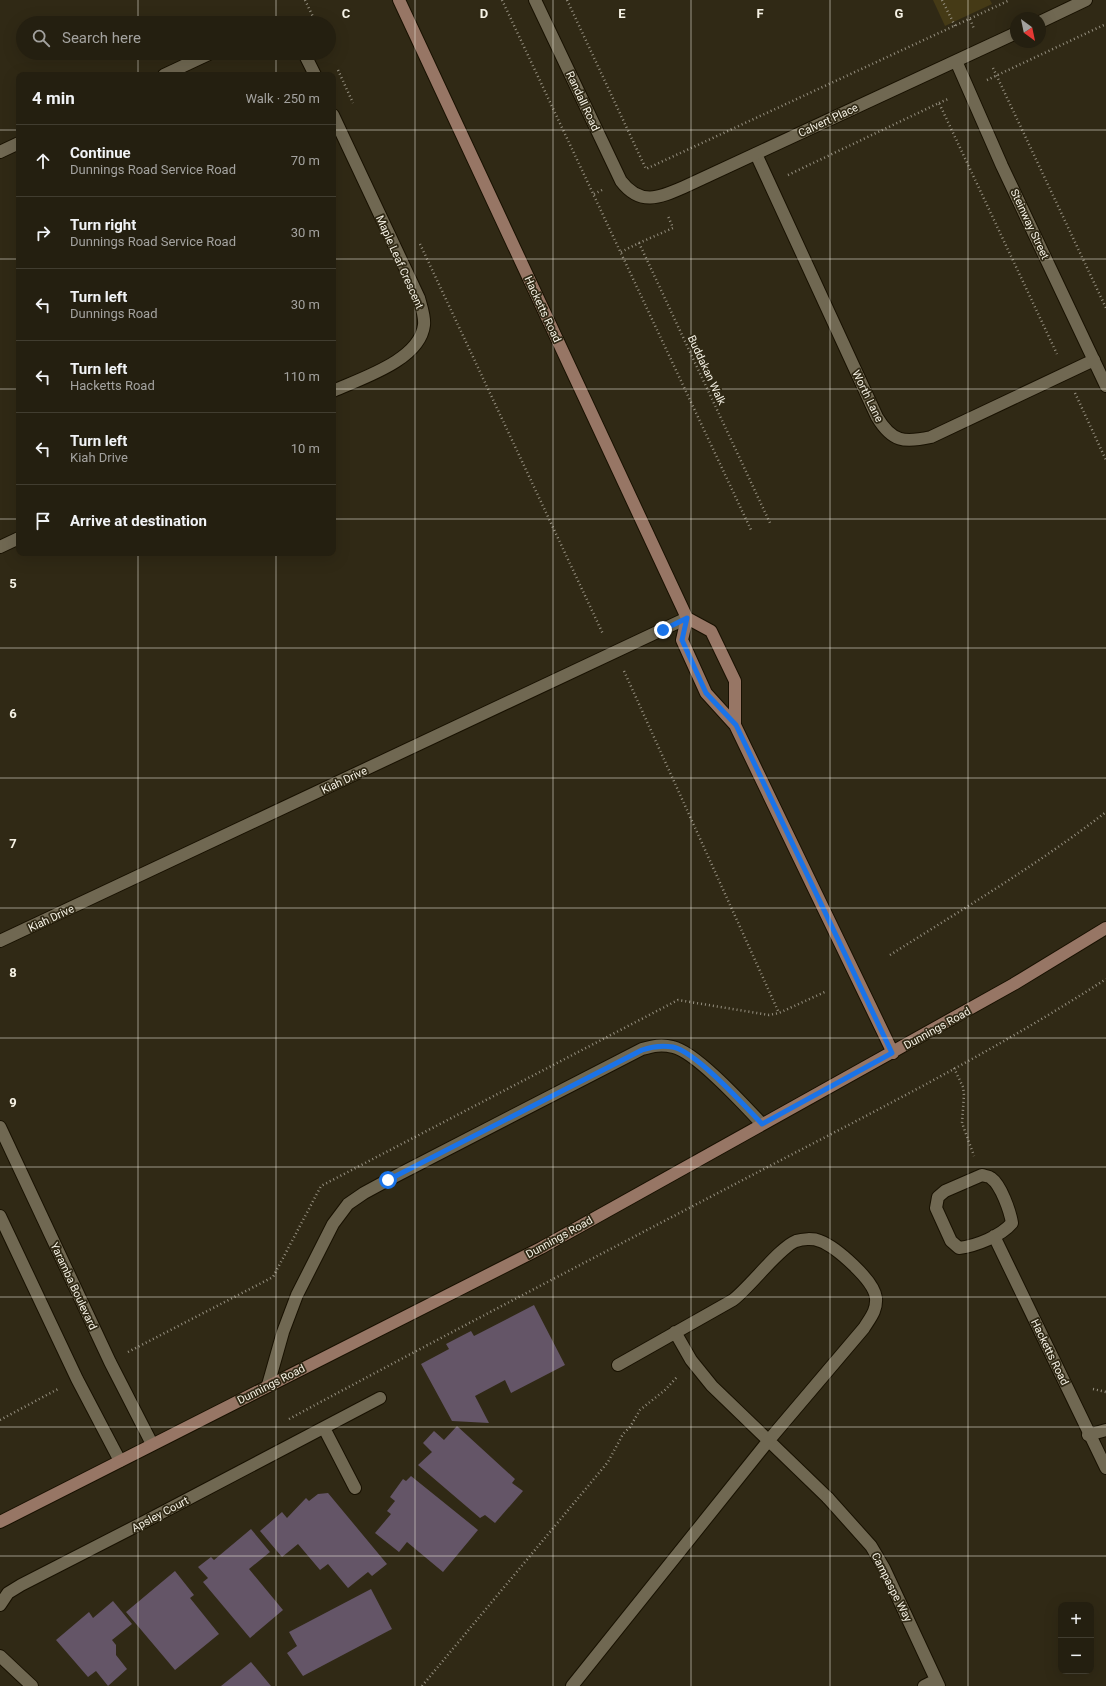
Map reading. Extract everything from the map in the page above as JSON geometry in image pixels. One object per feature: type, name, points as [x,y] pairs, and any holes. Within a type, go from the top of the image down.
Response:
[{"type":"street","name":"Hacketts Road","points":[[400,0],[687,618]]},
{"type":"street","name":"Randall Road","points":[[535,0],[621,181],[627,188],[638,196]]},
{"type":"street","points":[[1046,19],[1086,0]]},
{"type":"street","name":"Calvert Place","points":[[638,196],[653,198],[665,196],[1010,36]]},
{"type":"street","points":[[170,72],[195,60]]},
{"type":"street","points":[[308,60],[314,72]]},
{"type":"street","name":"Steinway Street","points":[[956,61],[1002,166],[1106,386]]},
{"type":"street","name":"Maple Leaf Crescent","points":[[336,121],[419,298],[425,323],[420,340],[408,354],[336,390]]},
{"type":"street","points":[[0,152],[16,144]]},
{"type":"street","name":"Worth Lane","points":[[756,154],[877,417],[892,435],[903,441],[915,441],[931,437],[1094,360]]},
{"type":"street","points":[[0,547],[16,539]]},
{"type":"street","name":"Kiah Drive","points":[[0,942],[687,618]]},
{"type":"street","points":[[736,725],[735,681],[711,631],[687,618],[682,640],[706,693],[736,725],[892,1053]]},
{"type":"street","name":"Dunnings Road","points":[[0,1522],[541,1248],[1014,984],[1106,928]]},
{"type":"street","points":[[268,1385],[297,1295],[333,1224],[348,1204],[364,1193],[388,1180],[642,1050],[658,1045],[675,1047],[692,1058],[718,1079],[762,1124]]},
{"type":"street","name":"Yaramba Boulevard","points":[[0,1127],[110,1362],[152,1444]]},
{"type":"street","points":[[982,1175],[991,1178],[997,1185],[1010,1213],[1012,1223],[1006,1230],[994,1236],[966,1247],[959,1248],[951,1241],[936,1208],[938,1197],[945,1191],[982,1175]]},
{"type":"street","points":[[0,1216],[77,1380],[120,1461]]},
{"type":"street","name":"Hacketts Road","points":[[994,1236],[1088,1435],[1106,1468]]},
{"type":"street","points":[[572,1686],[769,1440],[864,1328],[875,1311],[876,1297],[863,1275],[828,1245],[818,1240],[808,1239],[795,1241],[786,1247],[734,1300],[618,1365]]},
{"type":"street","name":"Campaspe Way","points":[[675,1332],[691,1360],[712,1386],[828,1498],[871,1546],[884,1568],[937,1683]]},
{"type":"street","name":"Apsley Court","points":[[0,1604],[8,1593],[21,1584],[380,1398]]},
{"type":"street","points":[[324,1428],[355,1488]]},
{"type":"street","points":[[1088,1435],[1106,1430]]},
{"type":"street","points":[[0,1656],[32,1686]]},
{"type":"street","points":[[924,1686],[937,1683]]},
{"type":"path","points":[[305,0],[313,16]]},
{"type":"path","points":[[502,0],[752,532]]},
{"type":"path","points":[[567,0],[646,169],[1010,0]]},
{"type":"path","points":[[942,0],[955,26]]},
{"type":"path","points":[[970,19],[1106,308]]},
{"type":"path","points":[[769,184],[968,88],[1106,24]]},
{"type":"path","points":[[336,66],[356,109]]},
{"type":"path","points":[[939,103],[1106,460]]},
{"type":"path","points":[[420,243],[598,626],[615,653],[779,1013],[827,991]]},
{"type":"path","name":"Buddakan Walk","points":[[621,252],[639,243],[770,523]]},
{"type":"path","points":[[890,955],[1011,880],[1063,845],[1106,812]]},
{"type":"path","points":[[288,1419],[539,1286],[876,1112],[1021,1032],[1106,979]]},
{"type":"path","points":[[954,1068],[963,1087],[964,1095],[962,1123],[982,1175]]},
{"type":"path","points":[[422,1686],[608,1462],[623,1434],[630,1427],[640,1410],[665,1390],[691,1360]]},
{"type":"shaded area","points":[[933,0],[990,0],[992,4],[945,26]]},
{"type":"building","points":[[534,1305],[565,1365],[511,1393],[505,1380],[475,1396],[489,1423],[452,1421],[421,1364],[449,1349],[446,1344],[471,1331],[474,1336]]},
{"type":"building","points":[[457,1426],[515,1479],[512,1483],[523,1491],[495,1523],[485,1515],[480,1518],[418,1465],[432,1452],[423,1443],[434,1431],[444,1440]]},
{"type":"building","points":[[411,1476],[478,1530],[443,1572],[407,1542],[399,1552],[375,1533],[391,1514],[387,1511],[395,1501],[390,1497],[403,1479],[406,1481]]},
{"type":"building","points":[[328,1493],[387,1564],[372,1576],[368,1572],[348,1588],[328,1564],[320,1570],[298,1544],[282,1557],[260,1531],[282,1512],[287,1518],[306,1498],[309,1501],[318,1494]]},
{"type":"building","points":[[251,1529],[270,1552],[249,1569],[283,1610],[250,1638],[203,1582],[208,1578],[198,1567],[211,1557],[214,1560]]},
{"type":"building","points":[[175,1571],[194,1595],[190,1598],[219,1634],[175,1670],[126,1612]]},
{"type":"building","points":[[371,1589],[392,1629],[303,1676],[287,1653],[297,1646],[289,1632]]},
{"type":"building","points":[[113,1601],[132,1624],[112,1640],[116,1645],[116,1655],[127,1669],[108,1686],[96,1671],[88,1677],[56,1640],[89,1612],[93,1618]]},
{"type":"building","points":[[251,1662],[271,1686],[221,1686]]},
{"type":"route","points":[[388,1180],[642,1050],[658,1045],[675,1047],[692,1058],[718,1079],[762,1124],[892,1053],[736,725],[706,693],[682,640],[687,618],[663,630]]}]
